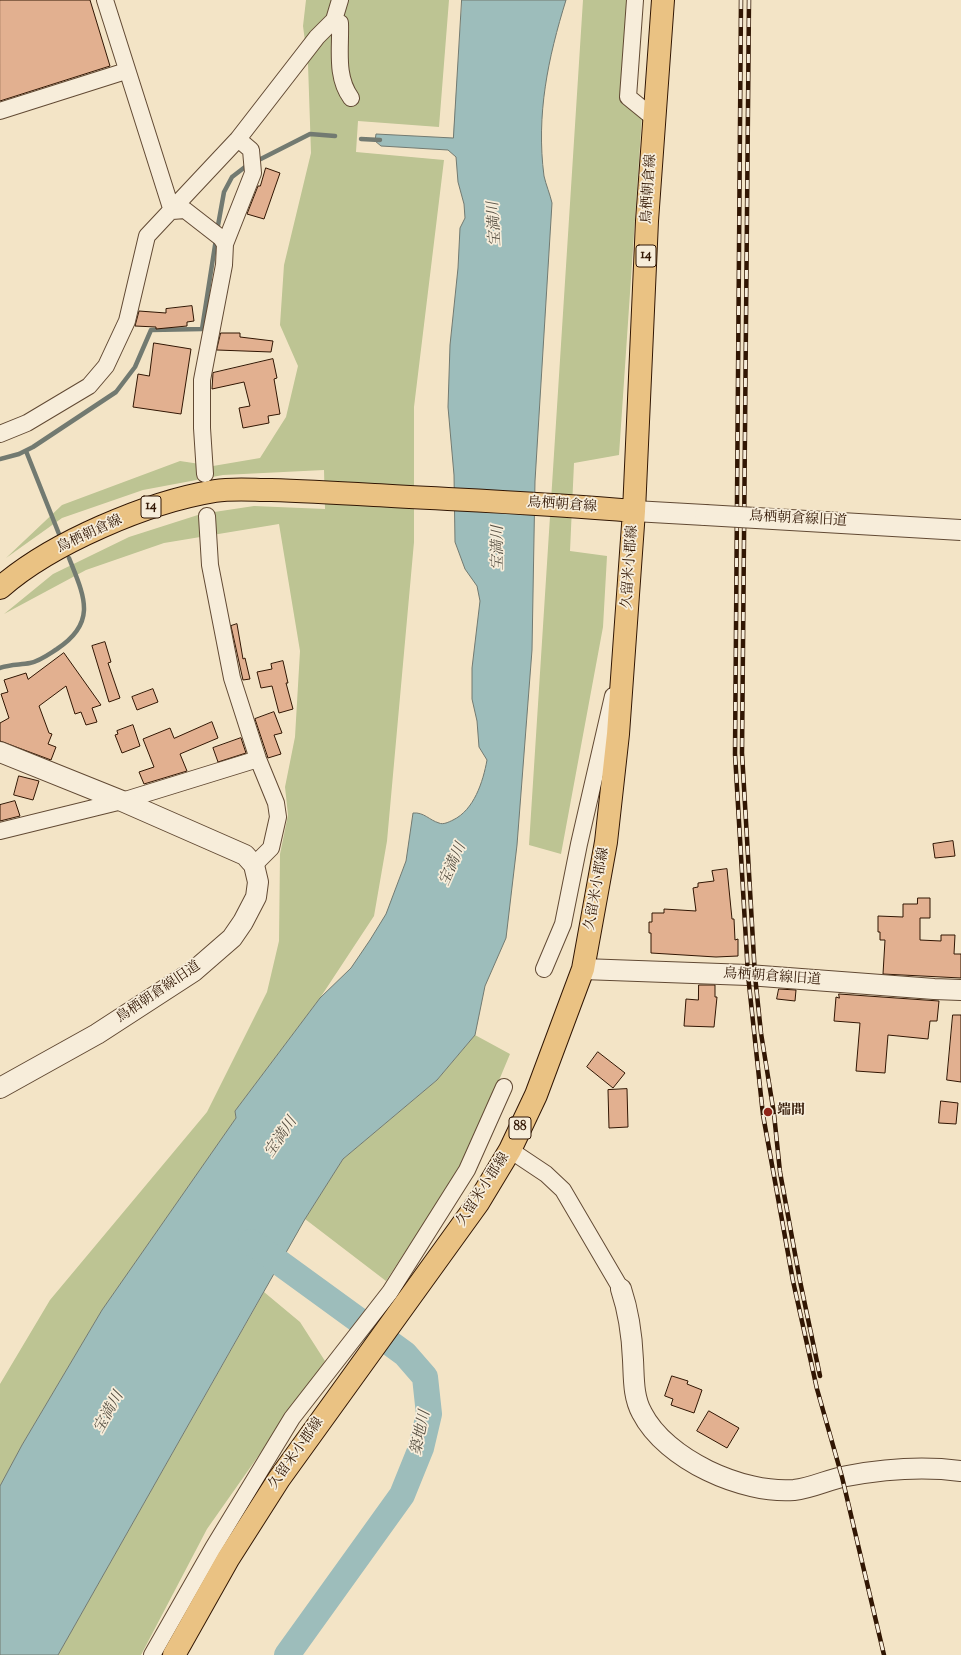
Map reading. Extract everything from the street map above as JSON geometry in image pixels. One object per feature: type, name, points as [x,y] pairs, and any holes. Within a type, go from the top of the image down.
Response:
[{"type":"main road","name":"鳥栖朝倉線","points":[[0,588],[58,549],[96,529],[152,507],[216,491],[249,490],[322,492],[587,507],[634,512],[647,221],[663,0]]},
{"type":"main road","name":"久留米小郡線","points":[[174,1655],[228,1559],[279,1479],[478,1203],[510,1150],[536,1095],[582,969],[606,842],[626,644],[634,512]]},
{"type":"street","points":[[105,0],[126,71],[172,211]]},
{"type":"street","points":[[0,434],[27,423],[89,386],[106,366],[127,321],[147,236],[238,139],[317,38],[334,20],[340,0]]},
{"type":"street","points":[[635,0],[628,97],[655,118]]},
{"type":"street","points":[[334,20],[340,23],[340,73],[345,90],[351,98]]},
{"type":"street","points":[[0,111],[126,71]]},
{"type":"street","points":[[205,474],[202,428],[202,380],[224,265],[225,244],[253,172],[251,150],[238,139]]},
{"type":"street","points":[[172,211],[185,210],[221,238],[225,244]]},
{"type":"street","name":"鳥栖朝倉線旧道","points":[[634,512],[961,530]]},
{"type":"street","points":[[0,752],[122,801],[250,860],[271,848],[278,817],[276,803],[258,759],[232,678],[210,565],[207,516]]},
{"type":"street","points":[[544,969],[563,924],[578,844],[626,644]]},
{"type":"street","points":[[0,831],[122,801],[258,759]]},
{"type":"street","name":"鳥栖朝倉線旧道","points":[[0,1088],[97,1034],[194,971],[232,938],[243,922],[256,897],[258,882],[250,860]]},
{"type":"street","name":"鳥栖朝倉線旧道","points":[[582,969],[748,975],[961,990]]},
{"type":"street","points":[[152,1655],[213,1548],[292,1418],[390,1292],[467,1170],[504,1087]]},
{"type":"street","points":[[510,1150],[546,1174],[563,1190],[621,1289],[628,1310],[634,1389],[641,1413],[656,1434],[676,1452],[708,1471],[746,1484],[793,1490],[812,1487],[847,1476],[902,1469],[944,1469],[961,1471]]},
{"type":"green space","points":[[306,0],[449,0],[439,127],[358,121],[356,152],[444,160],[414,407],[414,542],[387,841],[374,916],[320,998],[235,1111],[236,1118],[102,1310],[22,1445],[0,1486],[0,1384],[50,1300],[207,1112],[267,992],[279,941],[280,854],[288,815],[285,787],[295,737],[300,651],[279,524],[164,543],[86,570],[4,614],[53,574],[129,537],[201,514],[254,506],[325,509],[324,470],[223,475],[143,490],[62,518],[6,558],[62,505],[180,461],[213,466],[260,458],[286,417],[298,366],[280,325],[284,265],[311,153],[308,64],[303,26]]},
{"type":"green space","points":[[583,0],[628,0],[622,96],[642,116],[619,455],[574,463],[570,551],[607,556],[603,627],[561,854],[529,845]]},
{"type":"green space","points":[[475,1035],[510,1054],[467,1157],[386,1281],[305,1219],[343,1159],[437,1080]]},
{"type":"green space","points":[[264,1292],[300,1322],[325,1361],[207,1529],[141,1655],[58,1655]]},
{"type":"water","name":"宝満川","points":[[462,0],[566,0],[549,65],[543,109],[542,153],[544,176],[552,203],[535,481],[532,650],[517,845],[506,938],[485,986],[475,1035],[437,1080],[343,1159],[305,1219],[58,1655],[0,1655],[0,1486],[22,1445],[102,1310],[236,1118],[235,1111],[320,998],[351,968],[370,940],[386,914],[406,861],[413,813],[423,815],[441,824],[453,820],[467,810],[480,786],[483,777],[487,760],[479,747],[477,721],[472,699],[472,668],[480,601],[477,586],[465,569],[455,542],[454,475],[448,407],[450,345],[458,268],[460,228],[465,218],[464,204],[458,182],[456,157],[448,150],[381,146],[375,141],[376,134],[453,138]]},
{"type":"building","points":[[0,0],[90,0],[110,66],[0,101]]},
{"type":"building","points":[[266,168],[280,173],[264,219],[247,214],[258,186],[260,186]]},
{"type":"building","points":[[192,306],[194,321],[187,322],[187,326],[156,329],[156,327],[135,326],[139,311],[166,313],[166,309]]},
{"type":"building","points":[[221,333],[240,333],[240,337],[273,341],[271,352],[217,350]]},
{"type":"building","points":[[154,343],[191,349],[181,414],[133,407],[138,374],[149,376]]},
{"type":"building","points":[[273,359],[277,378],[274,379],[280,414],[268,416],[269,423],[243,428],[239,408],[250,406],[244,382],[212,389],[213,373]]},
{"type":"building","points":[[237,624],[243,659],[245,658],[250,679],[243,680],[231,626]]},
{"type":"building","points":[[105,642],[111,662],[108,663],[120,698],[109,702],[92,646]]},
{"type":"building","points":[[64,653],[101,705],[92,708],[97,722],[86,725],[81,712],[75,714],[66,686],[39,706],[49,733],[52,734],[48,744],[56,747],[51,760],[0,741],[0,723],[9,718],[1,694],[8,692],[4,680],[26,673],[28,679]]},
{"type":"building","points":[[283,661],[288,683],[286,683],[293,709],[279,713],[272,686],[261,688],[257,672],[272,669],[271,664]]},
{"type":"building","points":[[153,689],[158,702],[137,710],[132,697]]},
{"type":"building","points":[[274,712],[282,733],[274,735],[281,754],[268,758],[255,719]]},
{"type":"building","points":[[212,722],[218,738],[180,754],[187,771],[144,784],[139,772],[154,767],[143,739],[170,728],[174,738]]},
{"type":"building","points":[[133,725],[140,746],[122,753],[115,735],[118,734],[117,731]]},
{"type":"building","points":[[241,738],[246,753],[218,762],[213,748]]},
{"type":"building","points":[[19,776],[39,781],[33,800],[14,795]]},
{"type":"building","points":[[15,801],[20,816],[0,821],[0,805]]},
{"type":"building","points":[[953,841],[955,856],[935,858],[933,844]]},
{"type":"building","points":[[727,869],[732,919],[734,919],[735,940],[738,939],[738,956],[716,957],[651,953],[651,933],[649,933],[649,922],[652,922],[652,913],[664,913],[664,909],[696,911],[693,888],[698,887],[698,883],[714,881],[712,871]]},
{"type":"building","points":[[918,898],[930,898],[930,918],[920,918],[920,940],[941,941],[941,935],[955,935],[954,954],[961,954],[961,978],[883,974],[885,940],[880,940],[880,932],[878,932],[878,916],[903,917],[903,904],[917,904]]},
{"type":"building","points":[[699,985],[715,985],[715,997],[717,997],[714,1027],[684,1026],[686,999],[698,1000]]},
{"type":"building","points":[[779,989],[796,990],[795,1001],[777,999]]},
{"type":"building","points":[[839,994],[939,1001],[937,1021],[930,1021],[928,1039],[888,1035],[885,1073],[856,1071],[860,1023],[834,1021],[836,997],[839,998]]},
{"type":"building","points":[[953,1015],[961,1015],[961,1082],[947,1080]]},
{"type":"building","points":[[598,1052],[625,1073],[613,1088],[587,1067]]},
{"type":"building","points":[[627,1089],[628,1127],[609,1128],[608,1090]]},
{"type":"building","points":[[941,1101],[958,1103],[956,1124],[939,1123]]},
{"type":"building","points":[[672,1376],[688,1381],[687,1384],[702,1390],[694,1413],[671,1405],[673,1399],[665,1396]]},
{"type":"building","points":[[709,1411],[739,1428],[727,1448],[697,1431]]},
{"type":"waterway","points":[[217,231],[224,192],[232,177],[245,167],[310,134],[335,136]]},
{"type":"waterway","points":[[361,139],[380,140]]},
{"type":"waterway","points":[[0,459],[19,454],[33,447],[116,392],[135,367],[151,330],[202,329],[216,239]]},
{"type":"waterway","points":[[26,451],[59,534]]},
{"type":"waterway","points":[[0,668],[30,663],[41,659],[70,639],[78,629],[83,618],[83,596],[69,558]]},
{"type":"waterway","name":"築地川","points":[[251,1242],[405,1354],[425,1377],[429,1414],[421,1448],[402,1495],[287,1655]]},
{"type":"railway","points":[[741,0],[735,754],[748,975],[763,1115],[793,1281],[817,1389],[842,1477],[884,1655]]},
{"type":"railway","points":[[749,0],[742,753],[755,976],[761,1033],[774,1114],[780,1172],[800,1281],[820,1376]]},
{"type":"place","name":"端間","points":[[768,1112]]}]
